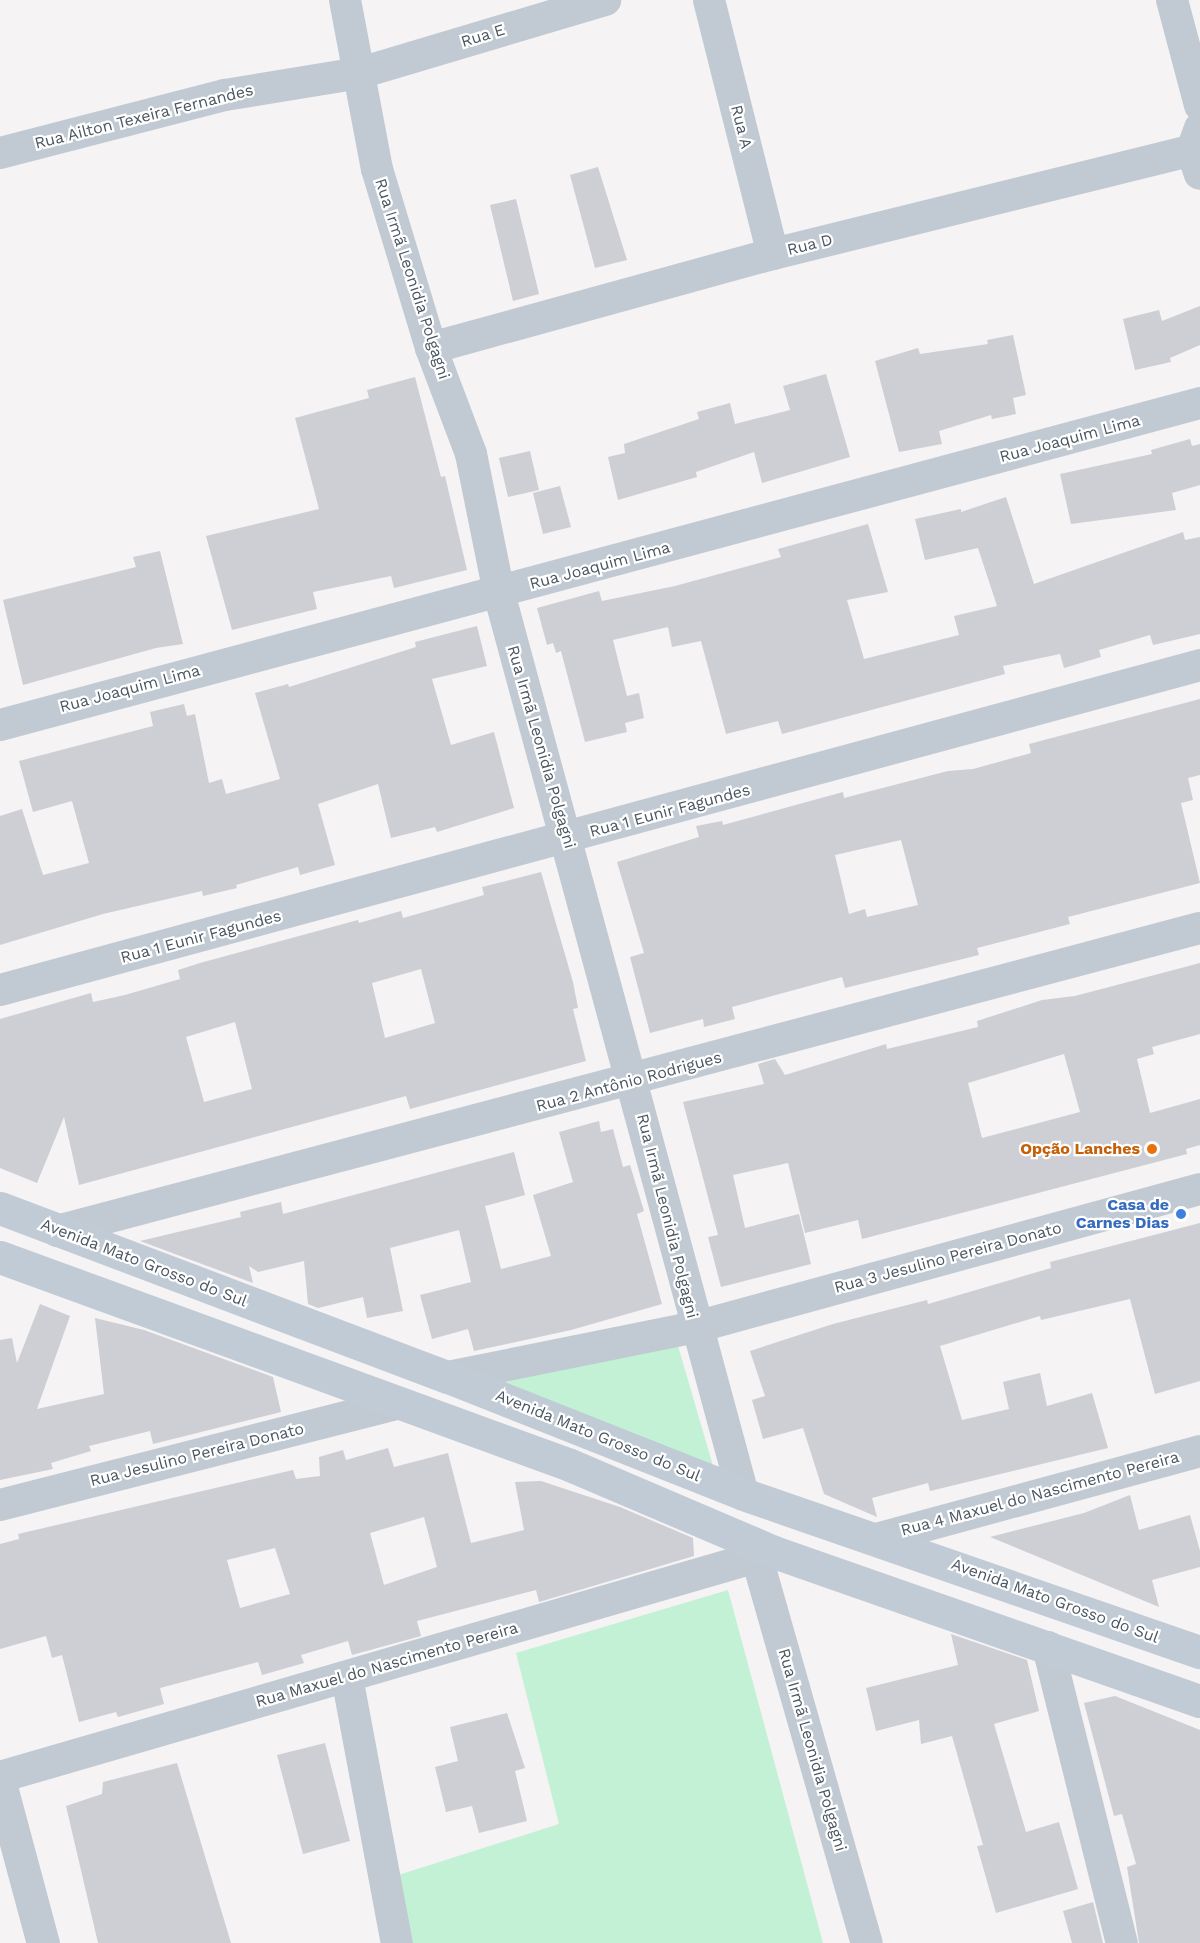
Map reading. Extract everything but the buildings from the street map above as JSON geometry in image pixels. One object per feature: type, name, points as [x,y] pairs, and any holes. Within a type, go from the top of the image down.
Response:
[{"type":"main road","name":"Avenida Mato Grosso do Sul","points":[[0,1208],[448,1377],[743,1494],[880,1538],[1200,1652]]},
{"type":"main road","points":[[0,1257],[395,1404],[564,1463],[766,1555],[1048,1647],[1200,1701]]},
{"type":"street","name":"Rua Irmã Leonidia Polgagni","points":[[345,0],[376,169],[431,348],[471,454],[498,593],[633,1081],[696,1327],[743,1494]]},
{"type":"street","name":"Rua E","points":[[360,73],[605,0]]},
{"type":"street","name":"Rua A","points":[[709,0],[773,254]]},
{"type":"street","points":[[1172,0],[1200,105]]},
{"type":"street","name":"Rua Ailton Texeira Fernandes","points":[[0,153],[225,95],[360,73]]},
{"type":"street","name":"Rua D","points":[[431,348],[773,254],[1197,151]]},
{"type":"street","name":"Rua Joaquim Lima","points":[[0,725],[1200,403]]},
{"type":"street","name":"Rua 1 Eunir Fagundes","points":[[0,990],[567,839],[1200,665]]},
{"type":"street","name":"Rua 2 Antônio Rodrigues","points":[[57,1231],[633,1081],[1200,928]]},
{"type":"street","name":"Rua 3 Jesulino Pereira Donato","points":[[696,1327],[1200,1189]]},
{"type":"street","points":[[448,1377],[696,1327]]},
{"type":"street","name":"Rua Jesulino Pereira Donato","points":[[0,1505],[395,1404]]},
{"type":"street","name":"Rua 4 Maxuel do Nascimento Pereira","points":[[880,1538],[1200,1451]]},
{"type":"street","name":"Rua Irmã Leonidia Polgagni","points":[[766,1555],[867,1943]]},
{"type":"street","name":"Rua Maxuel do Nascimento Pereira","points":[[2,1793],[347,1677],[766,1555]]},
{"type":"street","points":[[1048,1647],[1122,1943]]},
{"type":"street","points":[[347,1677],[397,1943]]},
{"type":"street","points":[[2,1793],[43,1943]]},
{"type":"green space","points":[[674,1332],[713,1466],[496,1380]]},
{"type":"green space","points":[[728,1590],[823,1943],[406,1943],[389,1878],[559,1824],[516,1653]]},
{"type":"place","name":"Opção Lanches","points":[[1152,1149]]},
{"type":"place","name":"Casa de Carnes Dias","points":[[1181,1214]]}]
